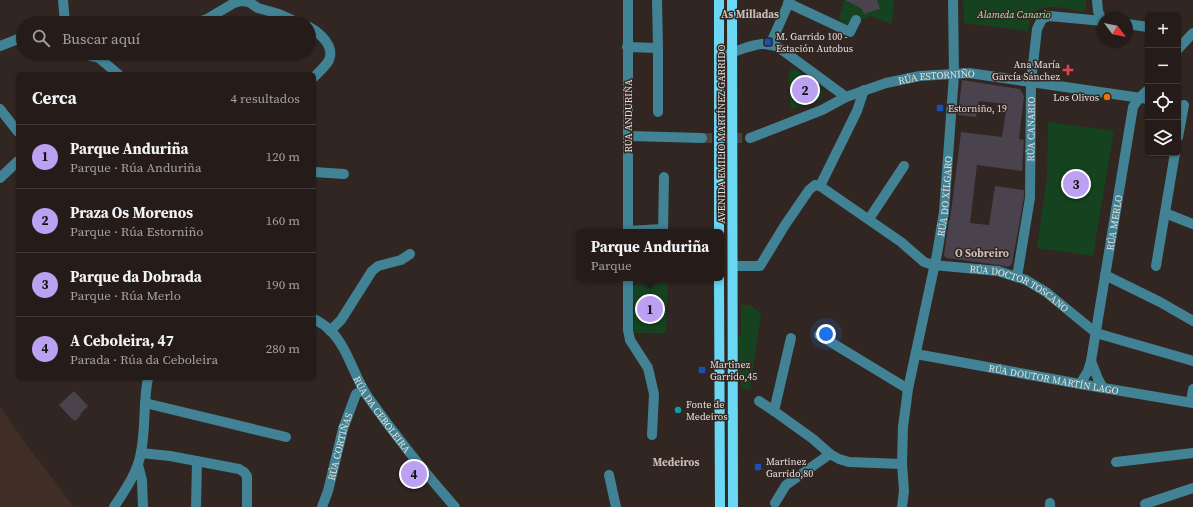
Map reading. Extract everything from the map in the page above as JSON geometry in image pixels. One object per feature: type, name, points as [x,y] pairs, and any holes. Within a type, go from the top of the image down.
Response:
[{"type":"main road","name":"AVENIDA EMILIO MARTÍNEZ GARRIDO","points":[[719,0],[719,229]]},
{"type":"main road","name":"AVENIDA EMILIO MARTÍNEZ GARRIDO","points":[[732,0],[733,507]]},
{"type":"main road","points":[[719,281],[720,507]]},
{"type":"street","points":[[63,0],[64,16]]},
{"type":"street","name":"RÚA ANDURIÑA","points":[[628,0],[628,229]]},
{"type":"street","points":[[657,0],[658,112]]},
{"type":"street","name":"RÚA DO XÍLGARO","points":[[902,507],[904,491],[902,464],[903,427],[908,389],[937,254],[944,212],[954,75],[953,0]]},
{"type":"street","points":[[1097,0],[1098,12]]},
{"type":"street","points":[[212,16],[234,3],[242,1],[249,2],[258,8],[283,16]]},
{"type":"street","points":[[770,45],[789,2],[850,32],[856,20]]},
{"type":"street","name":"RÚA CANARIO","points":[[1017,277],[1030,198],[1031,82],[1037,29],[1042,19],[1054,15],[1097,20]]},
{"type":"street","points":[[1133,25],[1145,27]]},
{"type":"street","points":[[316,33],[325,39],[331,48],[329,59],[316,75]]},
{"type":"street","points":[[1181,42],[1193,33]]},
{"type":"street","points":[[0,46],[16,40]]},
{"type":"street","points":[[719,58],[756,45],[770,45],[778,47],[846,97]]},
{"type":"street","points":[[627,47],[658,48]]},
{"type":"street","points":[[105,60],[116,72]]},
{"type":"street","name":"RÚA ESTORNIÑO","points":[[750,138],[822,110],[846,97],[864,90],[920,76],[969,73],[1143,99]]},
{"type":"street","points":[[820,186],[858,111],[864,90]]},
{"type":"street","name":"RÚA MERLO","points":[[1080,384],[1088,371],[1091,361],[1133,107],[1143,99]]},
{"type":"street","points":[[1181,123],[1185,105]]},
{"type":"street","points":[[0,109],[16,129]]},
{"type":"street","points":[[629,136],[702,138]]},
{"type":"street","points":[[1156,266],[1174,156]]},
{"type":"street","points":[[0,178],[16,163]]},
{"type":"street","points":[[869,219],[904,166]]},
{"type":"street","points":[[316,172],[344,174]]},
{"type":"street","points":[[663,229],[664,177]]},
{"type":"street","points":[[733,266],[760,266],[809,190],[815,185],[820,186],[869,219],[901,242],[924,262],[934,265]]},
{"type":"street","points":[[1165,213],[1193,224]]},
{"type":"street","points":[[330,331],[341,320],[375,268],[402,260],[410,254]]},
{"type":"street","name":"RÚA DOCTOR TOSCANO","points":[[934,265],[998,271],[1026,280],[1046,292],[1096,333]]},
{"type":"street","points":[[1105,274],[1160,302],[1193,321]]},
{"type":"street","points":[[628,281],[628,330],[630,340],[648,368],[654,394],[652,435]]},
{"type":"street","name":"RÚA DA CEBOLEIRA","points":[[316,320],[330,331],[343,348],[363,390],[404,445],[454,506]]},
{"type":"street","points":[[1096,333],[1193,361]]},
{"type":"street","points":[[819,335],[908,389]]},
{"type":"street","points":[[774,411],[791,338]]},
{"type":"street","name":"RÚA DOUTOR MARTÍN LAGO","points":[[916,354],[1080,384],[1192,402]]},
{"type":"street","points":[[1091,361],[1103,388]]},
{"type":"street","points":[[114,507],[126,489],[138,465],[141,453],[148,380]]},
{"type":"street","points":[[1192,402],[1193,389]]},
{"type":"street","name":"RÚA CORTIÑAS","points":[[322,507],[328,491],[342,429],[356,394],[363,390]]},
{"type":"street","points":[[759,401],[813,439],[830,454],[849,462],[902,464]]},
{"type":"street","points":[[145,403],[286,437]]},
{"type":"street","points":[[141,453],[170,456],[239,469],[247,476],[247,507]]},
{"type":"street","points":[[1116,462],[1193,453]]},
{"type":"street","points":[[775,503],[786,485],[830,454]]},
{"type":"street","points":[[196,507],[197,461]]},
{"type":"street","points":[[138,465],[142,480],[143,507]]},
{"type":"street","points":[[609,474],[616,507]]},
{"type":"street","points":[[1145,504],[1193,488]]},
{"type":"shaded area","points":[[0,407],[37,459],[74,507],[0,507]]},
{"type":"green space","points":[[844,0],[894,0],[892,24],[870,16],[861,20],[854,17],[847,25],[839,19]]},
{"type":"green space","name":"Alameda Canario","points":[[963,0],[1086,0],[1086,10],[1081,11],[1053,7],[1040,9],[1035,12],[1031,18],[1028,31],[964,23]]},
{"type":"green space","points":[[792,67],[819,85],[823,94],[822,99],[791,110],[788,78]]},
{"type":"green space","points":[[1048,122],[1114,131],[1093,256],[1037,248],[1047,177]]},
{"type":"green space","points":[[668,284],[666,333],[634,333],[633,285]]},
{"type":"green space","points":[[741,305],[750,305],[761,314],[750,389],[741,389],[741,376],[739,375],[738,335],[741,335]]},
{"type":"building","points":[[845,0],[877,0],[880,9],[864,14],[862,9]]},
{"type":"building","points":[[962,80],[1020,89],[1024,96],[1019,139],[1024,140],[1022,171],[977,165],[970,223],[989,225],[995,186],[1024,190],[1012,264],[1008,267],[946,258],[944,255],[961,132],[1002,137],[1007,104],[979,101],[976,117],[958,115]]},
{"type":"building","points":[[74,391],[88,406],[75,421],[59,405]]},
{"type":"tunnel","points":[[702,138],[750,138]]},
{"type":"place","name":"M. Garrido 100 - Estación Autobus","points":[[768,42]]},
{"type":"place","name":"Ana María García Sánchez","points":[[1068,70]]},
{"type":"place","name":"Praza Os Morenos","points":[[805,90]]},
{"type":"place","name":"Los Olivos","points":[[1107,97]]},
{"type":"place","name":"Estorniño, 19","points":[[940,108]]},
{"type":"place","name":"Parque da Dobrada","points":[[1076,184]]},
{"type":"place","name":"Parque Anduriña","points":[[650,309]]},
{"type":"place","name":"Martinez Garrido,45","points":[[702,370]]},
{"type":"place","name":"Fonte de Medeiros","points":[[678,410]]},
{"type":"place","name":"Martinez Garrido,80","points":[[758,467]]},
{"type":"place","name":"A Ceboleira, 47","points":[[414,474]]},
{"type":"district","name":"As Milladas","points":[[750,14]]},
{"type":"district","name":"O Sobreiro","points":[[982,253]]},
{"type":"district","name":"Medeiros","points":[[676,462]]}]
